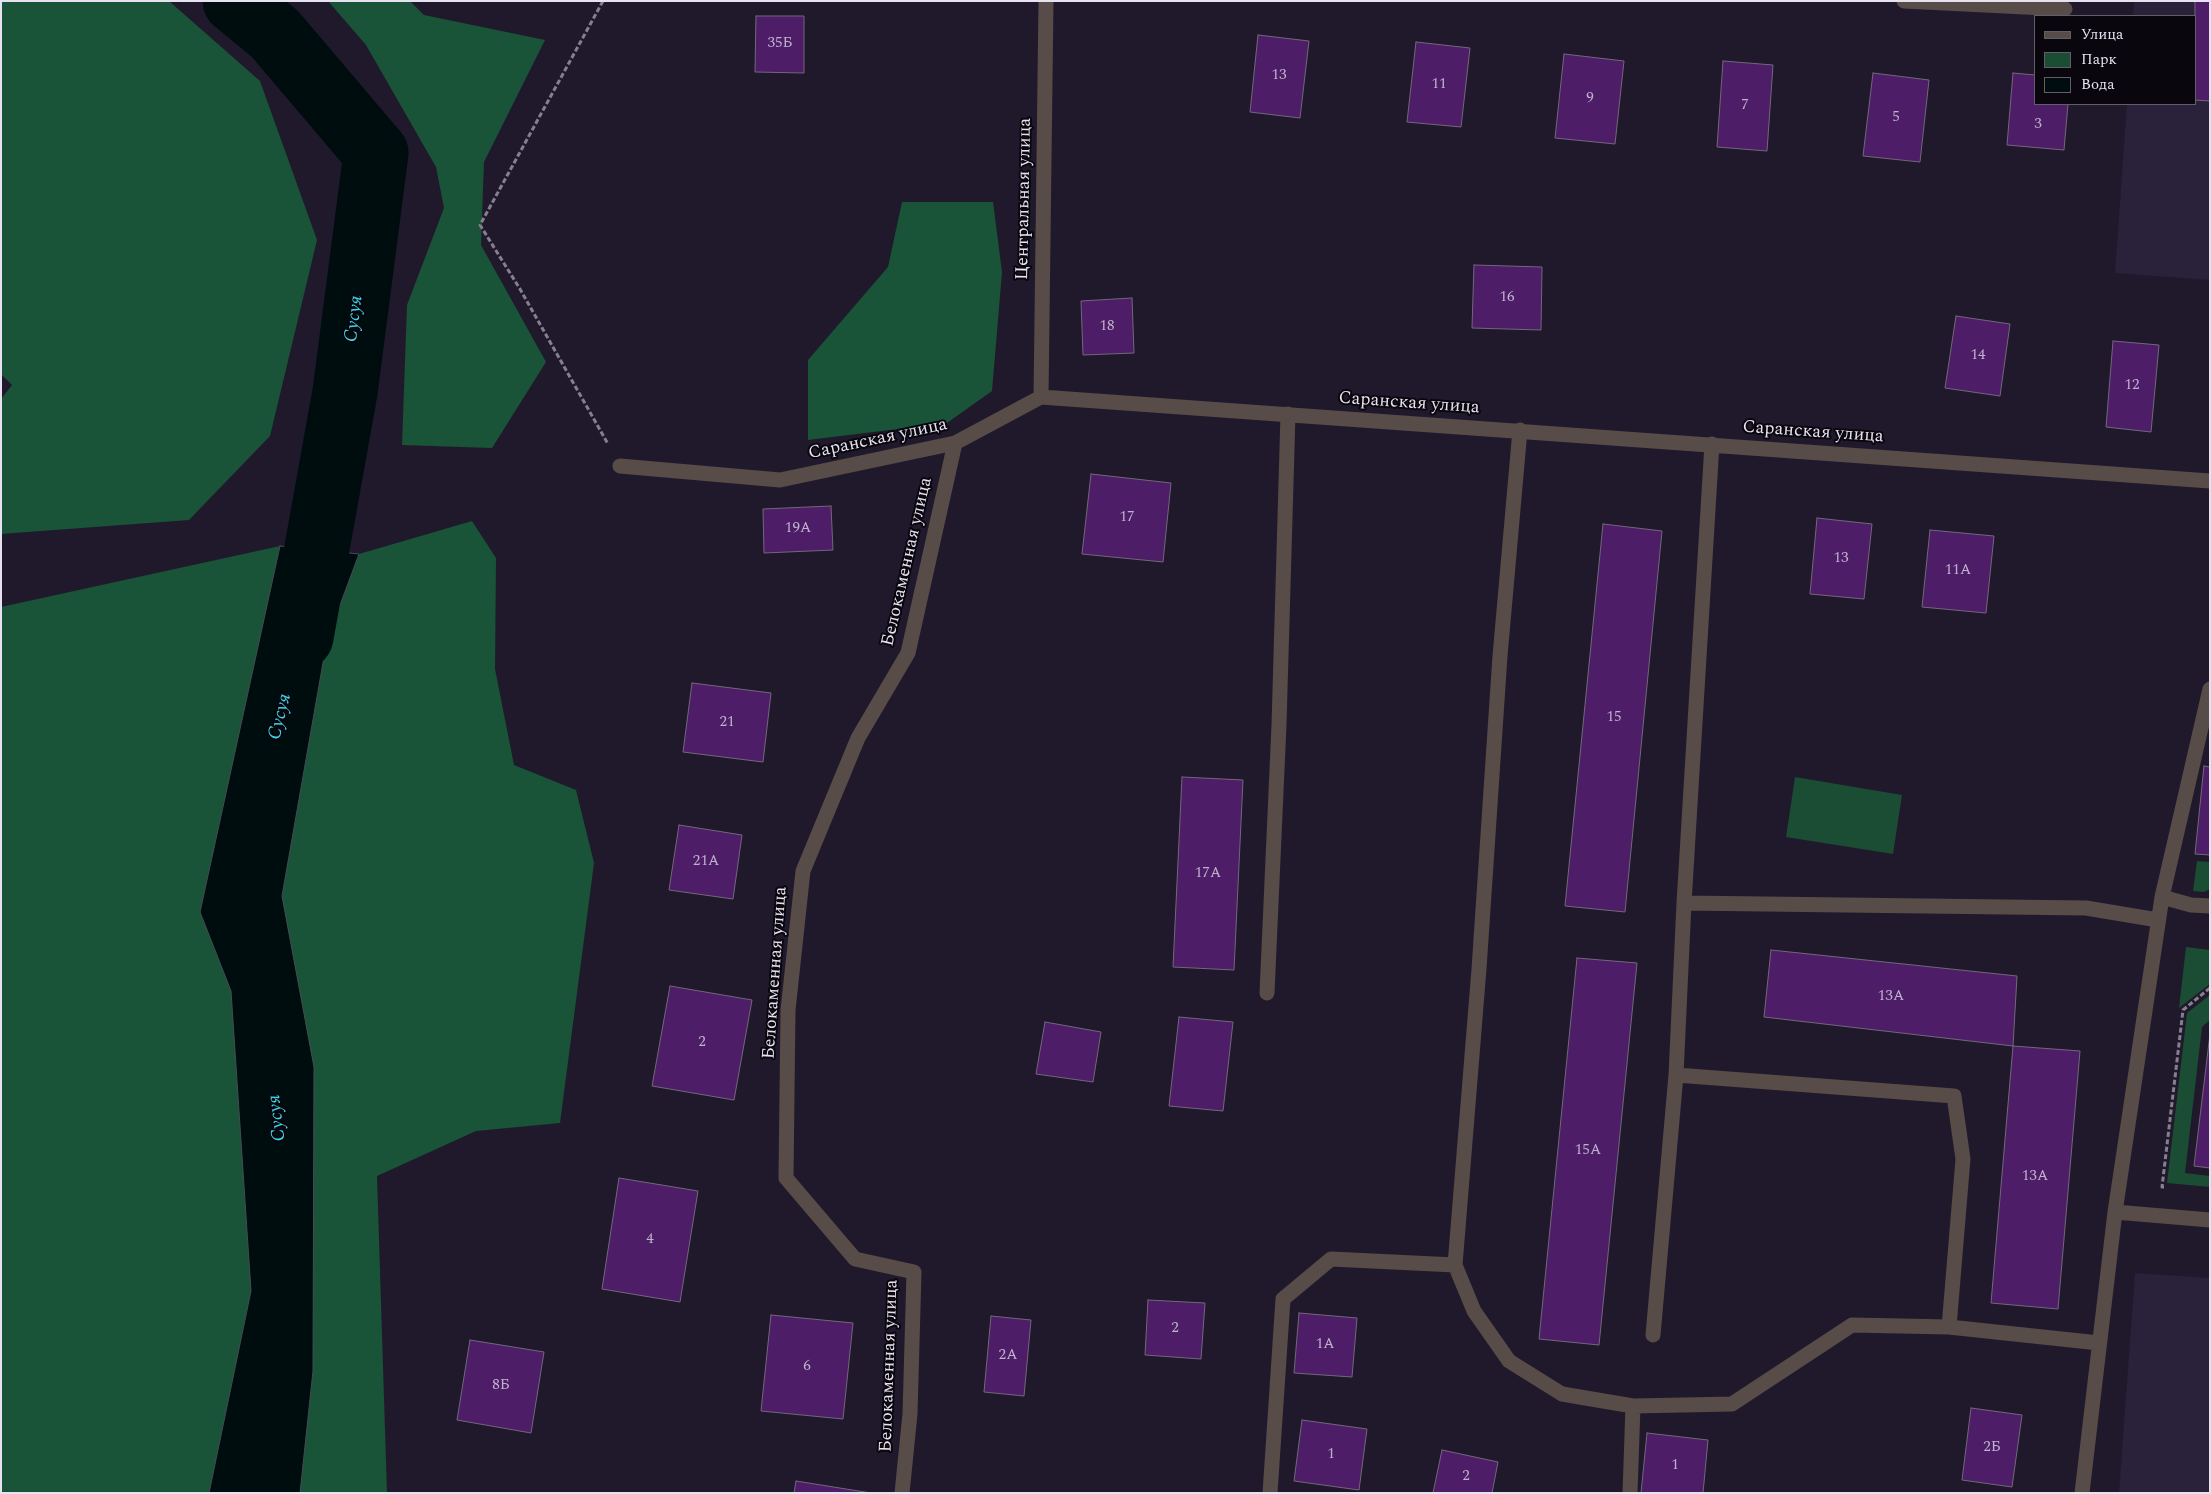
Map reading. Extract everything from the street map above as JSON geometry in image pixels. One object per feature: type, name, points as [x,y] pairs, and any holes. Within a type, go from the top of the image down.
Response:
[{"type":"street","name":"Центральная улица","points":[[1040,397],[1046,1]]},
{"type":"street","points":[[1904,1],[2065,9]]},
{"type":"street","name":"Саранская улица","points":[[620,466],[780,480],[955,443],[1040,397],[2210,481]]},
{"type":"street","points":[[1266,993],[1279,716],[1288,414]]},
{"type":"street","points":[[1520,430],[1500,656],[1479,968],[1455,1265],[1474,1311],[1508,1361],[1562,1394],[1633,1406],[1732,1404],[1852,1325],[1949,1327],[2099,1343]]},
{"type":"street","name":"Белокаменная улица","points":[[902,1493],[910,1414],[914,1272],[855,1259],[786,1178],[788,1010],[803,871],[858,738],[908,653],[955,443]]},
{"type":"street","points":[[1653,1335],[1676,1075],[1684,903],[1712,444]]},
{"type":"street","points":[[2082,1493],[2115,1212],[2158,920],[2210,689]]},
{"type":"street","points":[[2162,897],[2191,905],[2210,906]]},
{"type":"street","points":[[1684,903],[2086,908],[2158,920]]},
{"type":"street","points":[[1676,1075],[1954,1096],[1963,1158],[1949,1327]]},
{"type":"street","points":[[2115,1212],[2210,1220]]},
{"type":"street","points":[[1270,1493],[1283,1298],[1331,1259],[1455,1265]]},
{"type":"street","points":[[1630,1493],[1633,1406]]},
{"type":"path","points":[[603,1],[480,225],[520,289],[620,466]]},
{"type":"path","points":[[2172,1188],[2162,1187],[2183,1010],[2210,988]]},
{"type":"shaded area","points":[[2134,1],[2210,1],[2210,280],[2115,273],[2127,105],[2196,105],[2196,15],[2133,15]]},
{"type":"shaded area","points":[[2135,1273],[2210,1278],[2210,1493],[2119,1493]]},
{"type":"green space","points":[[1,1],[169,1],[260,81],[317,240],[270,436],[189,520],[1,534],[1,399],[12,385],[1,374]]},
{"type":"green space","points":[[328,1],[410,1],[424,15],[545,40],[484,162],[481,245],[546,362],[492,448],[402,445],[407,305],[444,208],[436,167],[366,45]]},
{"type":"green space","points":[[902,202],[993,202],[1002,272],[992,391],[947,423],[808,440],[808,360],[888,267]]},
{"type":"green space","points":[[472,521],[496,558],[495,669],[514,765],[576,790],[594,863],[560,1123],[476,1131],[377,1176],[387,1493],[300,1493],[313,1371],[282,896],[327,640],[359,554]]},
{"type":"green space","points":[[280,546],[200,912],[231,991],[251,1291],[209,1493],[1,1493],[1,607]]},
{"type":"green space","points":[[1795,777],[1902,795],[1893,854],[1786,837]]},
{"type":"green space","points":[[2197,861],[2210,862],[2210,889],[2204,892],[2193,891]]},
{"type":"green space","points":[[2186,947],[2210,950],[2210,984],[2179,1008]]},
{"type":"green space","points":[[2210,995],[2210,1020],[2202,1027],[2185,1173],[2210,1176],[2210,1187],[2167,1183],[2187,1013]]},
{"type":"water","points":[[280,546],[359,554],[327,640],[282,896],[314,1067],[313,1371],[300,1493],[209,1493],[251,1291],[231,991],[200,912]]},
{"type":"building","points":[[2195,1],[2210,1],[2210,101],[2196,100]]},
{"type":"building","points":[[756,16],[804,16],[804,73],[755,72]]},
{"type":"building","points":[[1258,35],[1309,41],[1300,118],[1250,112]]},
{"type":"building","points":[[1416,42],[1470,48],[1461,127],[1407,122]]},
{"type":"building","points":[[1564,54],[1624,61],[1615,144],[1555,138]]},
{"type":"building","points":[[1723,61],[1773,65],[1767,151],[1717,147]]},
{"type":"building","points":[[1873,73],[1929,80],[1920,162],[1863,156]]},
{"type":"building","points":[[2013,73],[2034,75],[2034,105],[2068,105],[2064,150],[2007,145]]},
{"type":"building","points":[[1474,265],[1542,267],[1541,330],[1472,328]]},
{"type":"building","points":[[1132,298],[1134,353],[1083,355],[1081,301]]},
{"type":"building","points":[[1956,316],[2010,324],[2000,396],[1945,388]]},
{"type":"building","points":[[2113,341],[2159,345],[2151,432],[2106,427]]},
{"type":"building","points":[[1091,474],[1171,483],[1163,562],[1082,554]]},
{"type":"building","points":[[831,506],[833,550],[764,553],[763,509]]},
{"type":"building","points":[[1817,518],[1872,524],[1864,599],[1810,594]]},
{"type":"building","points":[[1603,524],[1662,531],[1625,912],[1565,906]]},
{"type":"building","points":[[1930,530],[1994,536],[1986,613],[1922,607]]},
{"type":"building","points":[[692,683],[771,693],[763,762],[683,752]]},
{"type":"building","points":[[2204,766],[2210,767],[2210,855],[2195,854]]},
{"type":"building","points":[[1182,777],[1243,780],[1234,970],[1173,967]]},
{"type":"building","points":[[679,825],[742,835],[733,899],[669,890]]},
{"type":"building","points":[[1771,950],[2017,976],[2013,1046],[1764,1017]]},
{"type":"building","points":[[1577,958],[1637,963],[1599,1345],[1539,1339]]},
{"type":"building","points":[[670,986],[752,1000],[734,1100],[652,1086]]},
{"type":"building","points":[[1179,1017],[1233,1022],[1223,1111],[1169,1106]]},
{"type":"building","points":[[1045,1022],[1101,1032],[1093,1082],[1036,1074]]},
{"type":"building","points":[[2210,1034],[2210,1168],[2194,1166]]},
{"type":"building","points":[[2013,1046],[2080,1051],[2058,1309],[1991,1303]]},
{"type":"building","points":[[619,1178],[698,1191],[680,1302],[602,1289]]},
{"type":"building","points":[[1148,1300],[1205,1303],[1201,1359],[1145,1355]]},
{"type":"building","points":[[1299,1313],[1357,1318],[1352,1377],[1294,1373]]},
{"type":"building","points":[[771,1315],[853,1323],[843,1419],[761,1411]]},
{"type":"building","points":[[991,1316],[1031,1320],[1024,1396],[984,1392]]},
{"type":"building","points":[[470,1340],[544,1352],[531,1433],[457,1420]]},
{"type":"building","points":[[1971,1408],[2022,1415],[2012,1487],[1962,1480]]},
{"type":"building","points":[[1302,1420],[1367,1429],[1359,1490],[1294,1481]]},
{"type":"building","points":[[1647,1433],[1708,1440],[1703,1493],[1641,1493]]},
{"type":"building","points":[[1442,1450],[1498,1462],[1492,1493],[1433,1493]]},
{"type":"building","points":[[796,1481],[871,1493],[794,1493]]},
{"type":"waterway","name":"Сусуя","points":[[235,1],[275,34],[376,153],[345,392],[301,637]]}]
